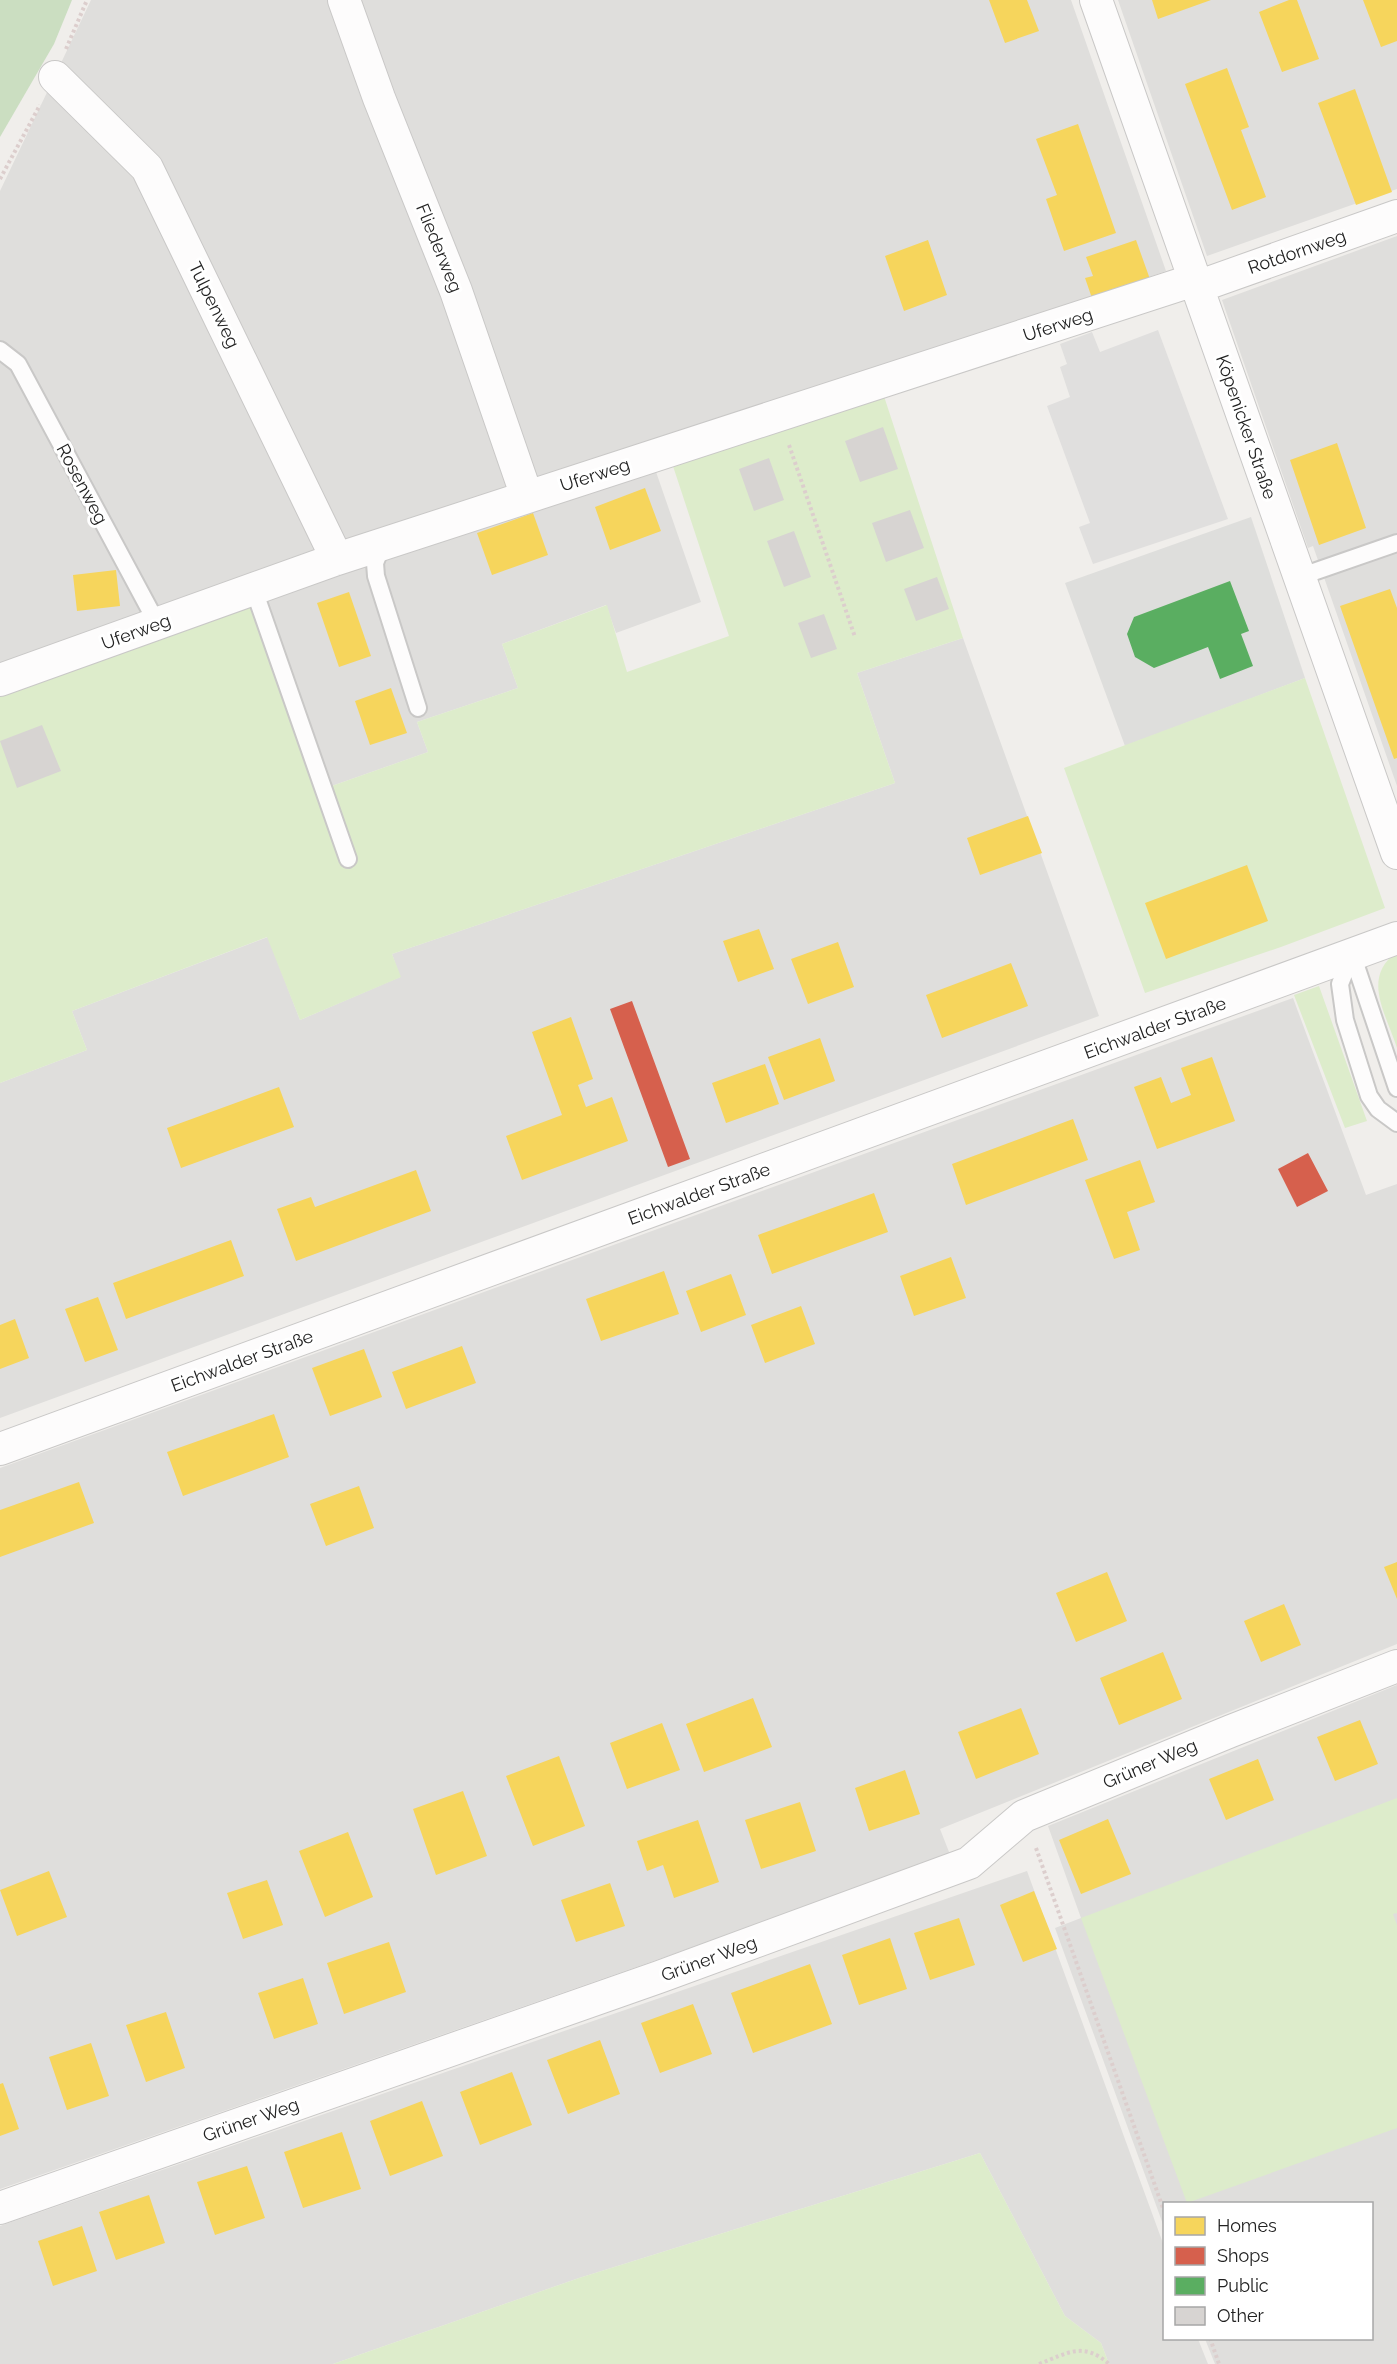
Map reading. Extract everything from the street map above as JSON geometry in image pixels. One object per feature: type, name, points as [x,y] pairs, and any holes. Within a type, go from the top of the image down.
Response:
[{"type":"street","name":"Fliederweg","points":[[344,0],[379,99],[456,291],[527,497]]},
{"type":"street","name":"Köpenicker Straße","points":[[1096,0],[1397,853]]},
{"type":"street","name":"Tulpenweg","points":[[55,76],[147,168],[337,559]]},
{"type":"street","name":"Rotdornweg","points":[[1195,283],[1397,216]]},
{"type":"street","name":"Uferweg","points":[[0,680],[337,559],[1195,283]]},
{"type":"street","name":"Eichwalder Straße","points":[[0,1449],[1397,938]]},
{"type":"street","name":"Grüner Weg","points":[[0,2208],[659,1977],[969,1863],[1024,1816],[1397,1666]]},
{"type":"lane","name":"Rosenweg","points":[[0,350],[18,364],[158,625]]},
{"type":"lane","points":[[1299,577],[1397,543]]},
{"type":"lane","points":[[382,545],[375,563],[376,576],[418,708]]},
{"type":"lane","points":[[254,590],[348,859]]},
{"type":"lane","points":[[1352,954],[1397,1088]]},
{"type":"lane","points":[[1352,954],[1340,984],[1345,1020],[1369,1096],[1378,1109],[1397,1123]]},
{"type":"path","points":[[779,416],[855,637]]},
{"type":"path","points":[[1024,1816],[1163,2208]]},
{"type":"path","points":[[1211,2340],[1219,2364]]},
{"type":"path","points":[[1039,2364],[1077,2350],[1096,2352],[1109,2364]]},
{"type":"shaded area","points":[[91,0],[1071,0],[1166,271],[0,667],[0,191]]},
{"type":"shaded area","points":[[1118,0],[1397,0],[1397,189],[1207,256]]},
{"type":"shaded area","points":[[1397,236],[1397,786],[1313,546],[1308,548],[1222,300]]},
{"type":"shaded area","points":[[1158,330],[1228,519],[1093,564],[1079,527],[1090,523],[1047,406],[1070,397],[1060,367],[1067,364],[1060,344],[1092,332],[1100,352]]},
{"type":"shaded area","points":[[654,466],[701,602],[616,633],[606,605],[502,644],[518,688],[417,722],[428,752],[326,788],[256,599]]},
{"type":"shaded area","points":[[1251,517],[1305,678],[1125,746],[1065,583]]},
{"type":"shaded area","points":[[963,638],[1099,1016],[0,1418],[0,1083],[87,1050],[72,1011],[268,937],[300,1020],[400,977],[392,954],[895,783],[857,673]]},
{"type":"shaded area","points":[[1293,998],[1366,1195],[1397,1184],[1397,1644],[940,1829],[951,1857],[0,2189],[0,1468]]},
{"type":"shaded area","points":[[1397,1685],[1397,2364],[1215,2364],[1205,2340],[1373,2340],[1373,2202],[1163,2202],[1163,2224],[1055,1928],[1081,1918],[1048,1826]]},
{"type":"shaded area","points":[[1027,1871],[1163,2243],[1163,2340],[1198,2340],[1208,2364],[1109,2364],[1101,2343],[1065,2316],[980,2153],[579,2278],[333,2364],[0,2364],[0,2226]]},
{"type":"green space","points":[[0,0],[72,0],[54,44],[0,137]]},
{"type":"green space","points":[[881,387],[963,638],[857,673],[895,783],[392,954],[401,977],[300,1020],[267,937],[72,1011],[87,1050],[0,1083],[0,691],[256,599],[326,788],[428,752],[417,722],[518,688],[502,644],[607,605],[627,672],[729,636],[670,457]]},
{"type":"green space","points":[[1305,678],[1385,908],[1281,947],[1145,993],[1064,768]]},
{"type":"green space","points":[[1397,952],[1397,1048],[1379,997],[1378,985],[1380,973],[1386,962]]},
{"type":"green space","points":[[1319,986],[1367,1121],[1345,1128],[1294,995]]},
{"type":"green space","points":[[1397,1798],[1397,1913],[1393,1914],[1397,1925],[1397,2128],[1187,2202],[1081,1918]]},
{"type":"green space","points":[[980,2153],[1065,2316],[1101,2343],[1109,2364],[333,2364],[579,2278]]},
{"type":"building: Homes","points":[[989,0],[1027,0],[1039,31],[1005,43]]},
{"type":"building: Homes","points":[[1152,0],[1211,0],[1158,19]]},
{"type":"building: Homes","points":[[1289,0],[1297,0],[1319,59],[1282,72],[1259,12]]},
{"type":"building: Homes","points":[[1363,0],[1397,0],[1397,41],[1381,47]]},
{"type":"building: Homes","points":[[1227,68],[1249,127],[1241,130],[1266,197],[1232,210],[1185,84]]},
{"type":"building: Homes","points":[[1355,89],[1392,192],[1356,205],[1318,103]]},
{"type":"building: Homes","points":[[1078,124],[1116,233],[1064,251],[1046,199],[1057,195],[1036,139]]},
{"type":"building: Homes","points":[[928,240],[947,295],[904,311],[885,256]]},
{"type":"building: Homes","points":[[1136,240],[1151,282],[1093,301],[1085,278],[1093,276],[1086,257]]},
{"type":"building: Homes","points":[[1337,443],[1366,528],[1319,545],[1290,460]]},
{"type":"building: Homes","points":[[645,488],[661,531],[610,550],[595,507]]},
{"type":"building: Homes","points":[[533,513],[548,555],[492,575],[477,533]]},
{"type":"building: Homes","points":[[116,570],[120,606],[77,611],[73,575]]},
{"type":"building: Homes","points":[[1390,589],[1397,608],[1397,758],[1394,759],[1340,606]]},
{"type":"building: Homes","points":[[349,592],[371,656],[339,667],[317,603]]},
{"type":"building: Homes","points":[[391,688],[407,733],[370,745],[355,701]]},
{"type":"building: Homes","points":[[1028,816],[1042,853],[980,875],[967,838]]},
{"type":"building: Homes","points":[[1247,865],[1268,921],[1166,959],[1145,903]]},
{"type":"building: Homes","points":[[759,929],[774,969],[738,982],[723,941]]},
{"type":"building: Homes","points":[[838,942],[854,987],[808,1004],[791,959]]},
{"type":"building: Homes","points":[[1011,963],[1028,1006],[942,1038],[926,995]]},
{"type":"building: Homes","points":[[571,1017],[593,1079],[578,1085],[586,1107],[612,1097],[628,1141],[522,1180],[506,1136],[562,1115],[532,1032]]},
{"type":"building: Homes","points":[[820,1038],[835,1081],[784,1100],[768,1057]]},
{"type":"building: Homes","points":[[1212,1057],[1235,1121],[1157,1149],[1134,1087],[1161,1077],[1171,1103],[1191,1095],[1181,1068]]},
{"type":"building: Homes","points":[[765,1064],[779,1104],[726,1123],[712,1083]]},
{"type":"building: Homes","points":[[279,1087],[294,1127],[181,1168],[167,1128]]},
{"type":"building: Homes","points":[[1073,1119],[1088,1160],[966,1205],[952,1164]]},
{"type":"building: Homes","points":[[1140,1160],[1155,1202],[1127,1212],[1140,1250],[1114,1259],[1085,1180]]},
{"type":"building: Homes","points":[[416,1170],[431,1211],[296,1261],[277,1209],[311,1197],[315,1207]]},
{"type":"building: Homes","points":[[874,1193],[888,1232],[772,1274],[758,1235]]},
{"type":"building: Homes","points":[[231,1240],[244,1276],[126,1319],[113,1283]]},
{"type":"building: Homes","points":[[951,1257],[966,1298],[914,1316],[900,1276]]},
{"type":"building: Homes","points":[[664,1271],[679,1314],[601,1341],[586,1299]]},
{"type":"building: Homes","points":[[731,1274],[746,1315],[701,1332],[686,1291]]},
{"type":"building: Homes","points":[[98,1297],[118,1350],[85,1362],[65,1309]]},
{"type":"building: Homes","points":[[801,1306],[815,1344],[765,1363],[751,1325]]},
{"type":"building: Homes","points":[[15,1319],[29,1358],[0,1369],[0,1325]]},
{"type":"building: Homes","points":[[462,1346],[476,1383],[406,1409],[392,1372]]},
{"type":"building: Homes","points":[[364,1349],[382,1397],[330,1416],[312,1368]]},
{"type":"building: Homes","points":[[274,1414],[289,1457],[183,1496],[167,1452]]},
{"type":"building: Homes","points":[[79,1482],[94,1523],[0,1557],[0,1510]]},
{"type":"building: Homes","points":[[359,1486],[374,1528],[326,1546],[310,1504]]},
{"type":"building: Homes","points":[[1397,1562],[1397,1599],[1384,1567]]},
{"type":"building: Homes","points":[[1107,1572],[1127,1621],[1076,1642],[1056,1593]]},
{"type":"building: Homes","points":[[1284,1604],[1301,1645],[1261,1662],[1244,1621]]},
{"type":"building: Homes","points":[[1163,1652],[1182,1699],[1119,1725],[1100,1678]]},
{"type":"building: Homes","points":[[753,1698],[772,1747],[704,1772],[686,1724]]},
{"type":"building: Homes","points":[[1021,1708],[1039,1754],[976,1779],[958,1732]]},
{"type":"building: Homes","points":[[1360,1720],[1378,1764],[1335,1781],[1317,1737]]},
{"type":"building: Homes","points":[[662,1723],[680,1770],[627,1789],[610,1743]]},
{"type":"building: Homes","points":[[559,1756],[585,1826],[533,1846],[506,1776]]},
{"type":"building: Homes","points":[[1258,1759],[1274,1800],[1226,1820],[1209,1779]]},
{"type":"building: Homes","points":[[905,1770],[920,1814],[869,1831],[855,1788]]},
{"type":"building: Homes","points":[[463,1791],[487,1856],[436,1875],[413,1809]]},
{"type":"building: Homes","points":[[800,1802],[816,1851],[761,1869],[745,1820]]},
{"type":"building: Homes","points":[[1108,1819],[1131,1874],[1081,1894],[1059,1840]]},
{"type":"building: Homes","points":[[698,1820],[719,1882],[674,1898],[663,1865],[647,1871],[637,1841]]},
{"type":"building: Homes","points":[[348,1832],[373,1897],[325,1917],[299,1851]]},
{"type":"building: Homes","points":[[49,1871],[67,1917],[17,1936],[0,1890]]},
{"type":"building: Homes","points":[[267,1880],[283,1925],[243,1939],[227,1893]]},
{"type":"building: Homes","points":[[610,1883],[625,1926],[576,1942],[561,1900]]},
{"type":"building: Homes","points":[[1034,1891],[1057,1949],[1023,1962],[1000,1905]]},
{"type":"building: Homes","points":[[959,1918],[975,1965],[930,1980],[914,1933]]},
{"type":"building: Homes","points":[[890,1938],[907,1989],[859,2005],[842,1955]]},
{"type":"building: Homes","points":[[389,1942],[406,1992],[344,2014],[327,1963]]},
{"type":"building: Homes","points":[[810,1964],[832,2024],[753,2053],[731,1993]]},
{"type":"building: Homes","points":[[303,1978],[318,2024],[274,2039],[258,1993]]},
{"type":"building: Homes","points":[[693,2004],[712,2054],[660,2073],[641,2023]]},
{"type":"building: Homes","points":[[166,2012],[185,2068],[146,2082],[126,2025]]},
{"type":"building: Homes","points":[[600,2040],[620,2094],[568,2114],[547,2060]]},
{"type":"building: Homes","points":[[91,2043],[109,2096],[67,2110],[49,2057]]},
{"type":"building: Homes","points":[[512,2072],[532,2125],[480,2145],[460,2092]]},
{"type":"building: Homes","points":[[3,2083],[19,2129],[0,2136],[0,2084]]},
{"type":"building: Homes","points":[[422,2101],[443,2156],[390,2176],[370,2121]]},
{"type":"building: Homes","points":[[342,2132],[361,2189],[303,2208],[284,2152]]},
{"type":"building: Homes","points":[[247,2166],[265,2218],[215,2235],[197,2182]]},
{"type":"building: Homes","points":[[149,2195],[165,2243],[116,2260],[99,2212]]},
{"type":"building: Homes","points":[[82,2226],[97,2271],[53,2286],[38,2241]]},
{"type":"building: Shops","points":[[632,1001],[690,1159],[668,1167],[610,1009]]},
{"type":"building: Shops","points":[[1308,1153],[1328,1191],[1297,1207],[1278,1169]]},
{"type":"building: Public","points":[[1230,581],[1249,631],[1241,634],[1253,666],[1220,679],[1208,647],[1154,668],[1135,657],[1127,634],[1134,617]]},
{"type":"building: Other","points":[[883,427],[898,469],[860,482],[845,441]]},
{"type":"building: Other","points":[[769,458],[784,500],[754,511],[739,469]]},
{"type":"building: Other","points":[[910,510],[924,548],[886,562],[872,523]]},
{"type":"building: Other","points":[[794,531],[811,577],[784,587],[767,541]]},
{"type":"building: Other","points":[[937,577],[949,609],[916,621],[904,589]]},
{"type":"building: Other","points":[[824,614],[837,649],[811,658],[798,623]]},
{"type":"building: Other","points":[[42,725],[61,771],[17,788],[0,741]]}]
